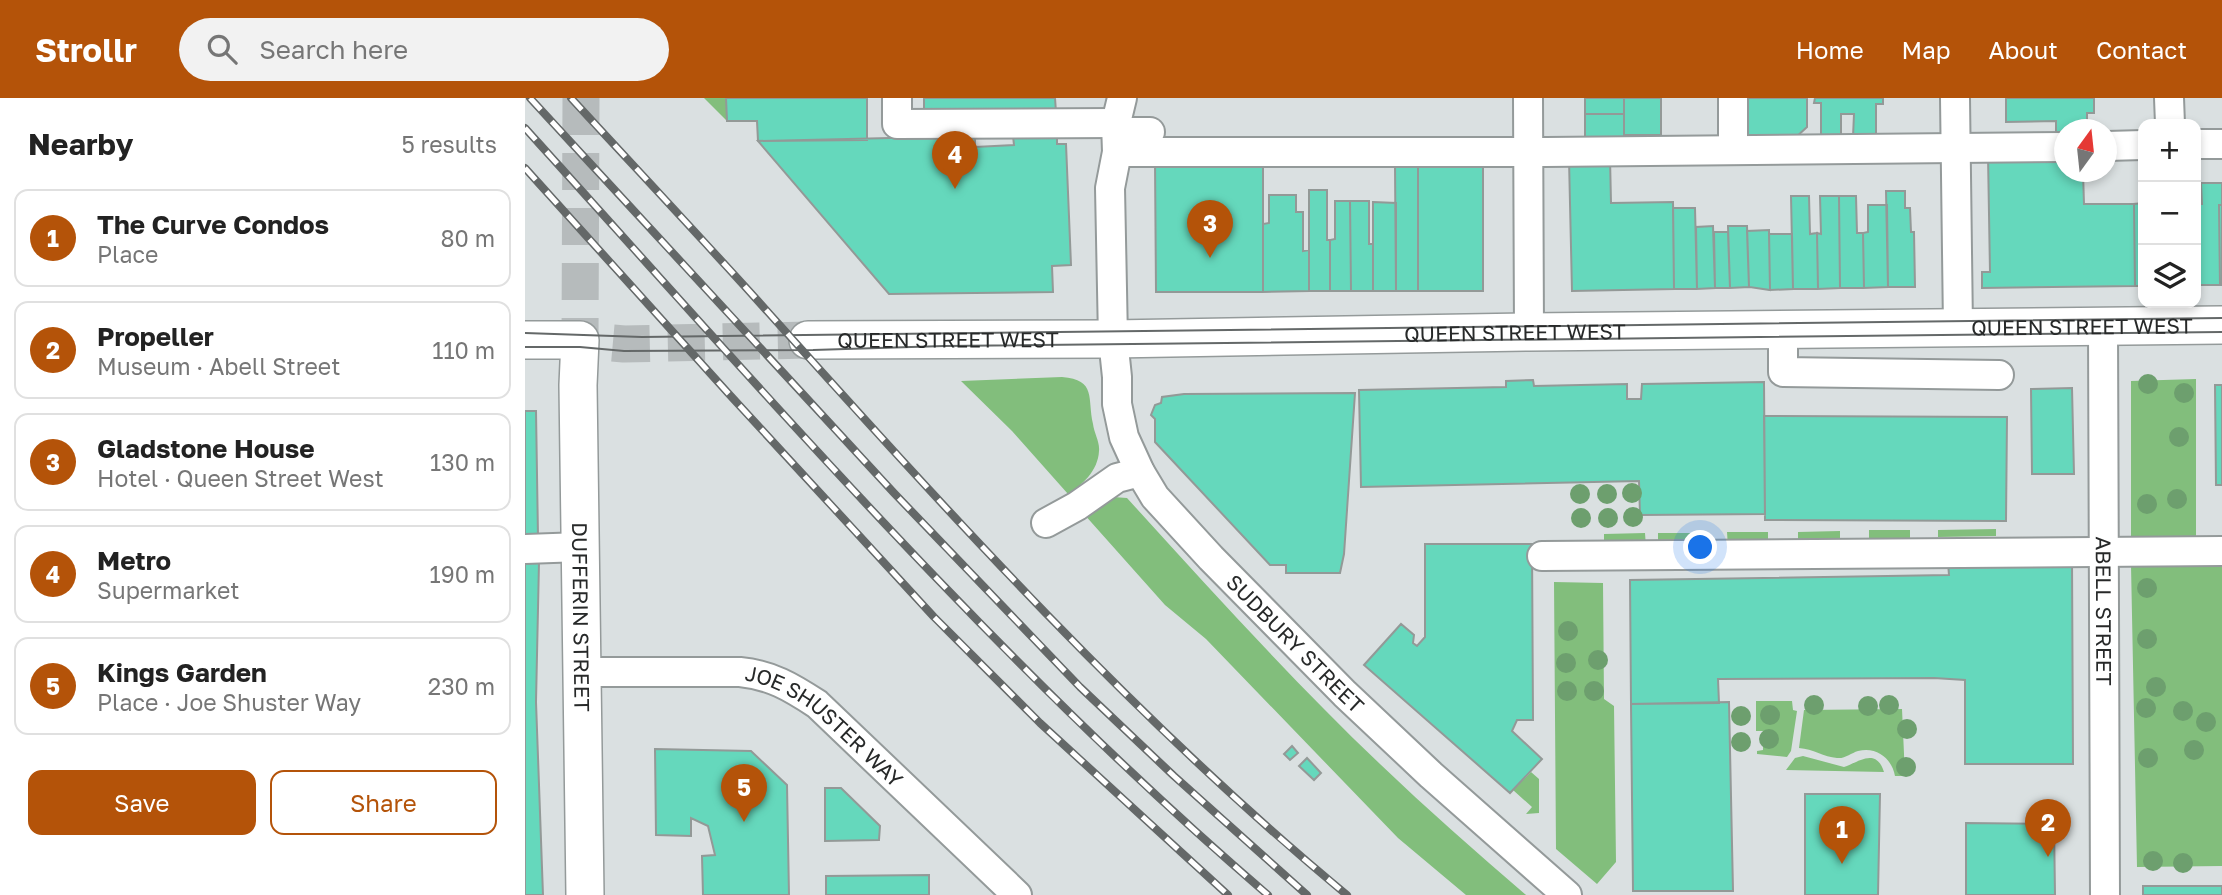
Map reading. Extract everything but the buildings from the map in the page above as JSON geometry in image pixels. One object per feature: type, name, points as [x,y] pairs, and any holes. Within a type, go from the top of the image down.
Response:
[{"type":"main road","name":"QUEEN STREET WEST","points":[[808,340],[1113,339],[2222,325]]},
{"type":"main road","name":"DUFFERIN STREET","points":[[525,340],[580,340],[578,385],[585,895]]},
{"type":"street","points":[[897,98],[897,124],[1118,126],[1529,152],[2054,147]]},
{"type":"street","points":[[1528,98],[1529,332]]},
{"type":"street","points":[[1733,98],[1733,150]]},
{"type":"street","points":[[1955,98],[1958,328]]},
{"type":"street","points":[[2169,98],[2170,119]]},
{"type":"street","points":[[1118,126],[1150,132]]},
{"type":"street","name":"SUDBURY STREET","points":[[1118,126],[1110,188],[1117,404],[1123,437],[1140,472],[1164,508],[1345,694],[1431,775],[1567,895]]},
{"type":"street","points":[[2201,144],[2222,144]]},
{"type":"street","points":[[2117,146],[2138,145]]},
{"type":"street","name":"ABELL STREET","points":[[2102,326],[2105,895]]},
{"type":"street","points":[[1865,328],[1866,373]]},
{"type":"street","points":[[1783,329],[1783,372],[1999,375]]},
{"type":"street","points":[[1046,523],[1077,506],[1117,478],[1140,472]]},
{"type":"street","points":[[525,549],[581,547]]},
{"type":"street","points":[[1542,555],[2212,551]]},
{"type":"street","name":"JOE SHUSTER WAY","points":[[583,672],[740,672],[762,674],[796,690],[817,704],[1017,895]]},
{"type":"green space","points":[[704,98],[726,98],[727,121]]},
{"type":"green space","points":[[1062,377],[1086,386],[1099,448],[1092,471],[1084,482],[1068,494],[1012,431],[961,381]]},
{"type":"green space","points":[[2196,379],[2196,564],[2222,564],[2222,866],[2137,867],[2131,565],[2131,381]]},
{"type":"green space","points":[[1113,497],[1127,498],[1251,633],[1347,732],[1526,895],[1466,895],[1398,838],[1206,639],[1165,605],[1083,513]]},
{"type":"green space","points":[[1996,529],[1996,536],[1938,537],[1938,530]]},
{"type":"green space","points":[[1869,530],[1910,530],[1910,544],[1869,545]]},
{"type":"green space","points":[[1840,531],[1840,545],[1798,546],[1798,532]]},
{"type":"green space","points":[[1727,532],[1768,532],[1768,546],[1728,547]]},
{"type":"green space","points":[[1645,533],[1646,547],[1604,548],[1604,534]]},
{"type":"green space","points":[[1658,533],[1699,533],[1699,547],[1658,548]]},
{"type":"green space","points":[[1554,582],[1603,583],[1604,699],[1614,706],[1616,862],[1597,884],[1556,849]]},
{"type":"green space","points":[[1756,701],[1792,701],[1793,710],[1797,711],[1791,751],[1787,757],[1757,754],[1757,751],[1763,750],[1763,731],[1756,731]]},
{"type":"green space","points":[[1902,709],[1905,776],[1895,776],[1887,759],[1871,750],[1837,758],[1799,748],[1804,710]]},
{"type":"green space","points":[[1803,756],[1844,767],[1872,758],[1881,764],[1884,772],[1786,770],[1795,758]]},
{"type":"green space","points":[[1531,772],[1539,779],[1539,813],[1526,814],[1532,807],[1513,790]]},
{"type":"tunnel","points":[[581,98],[580,340],[624,344],[808,340]]},
{"type":"tram line","points":[[525,333],[642,337],[2222,318]]},
{"type":"tram line","points":[[525,347],[580,347],[624,351],[813,350],[944,346],[2222,332]]},
{"type":"railway","points":[[530,98],[894,493],[1080,687],[1174,776],[1307,895]]},
{"type":"railway","points":[[571,98],[1037,604],[1188,754],[1266,826],[1347,895]]},
{"type":"railway","points":[[525,128],[794,426],[977,620],[1168,806],[1268,895]]},
{"type":"railway","points":[[525,168],[934,617],[1040,723],[1228,895]]},
{"type":"place","name":"Metro","points":[[955,189]]},
{"type":"place","name":"Gladstone House","points":[[1210,258]]},
{"type":"place","name":"Kings Garden","points":[[744,822]]},
{"type":"place","name":"Propeller","points":[[2048,857]]},
{"type":"place","name":"The Curve Condos","points":[[1842,864]]}]
